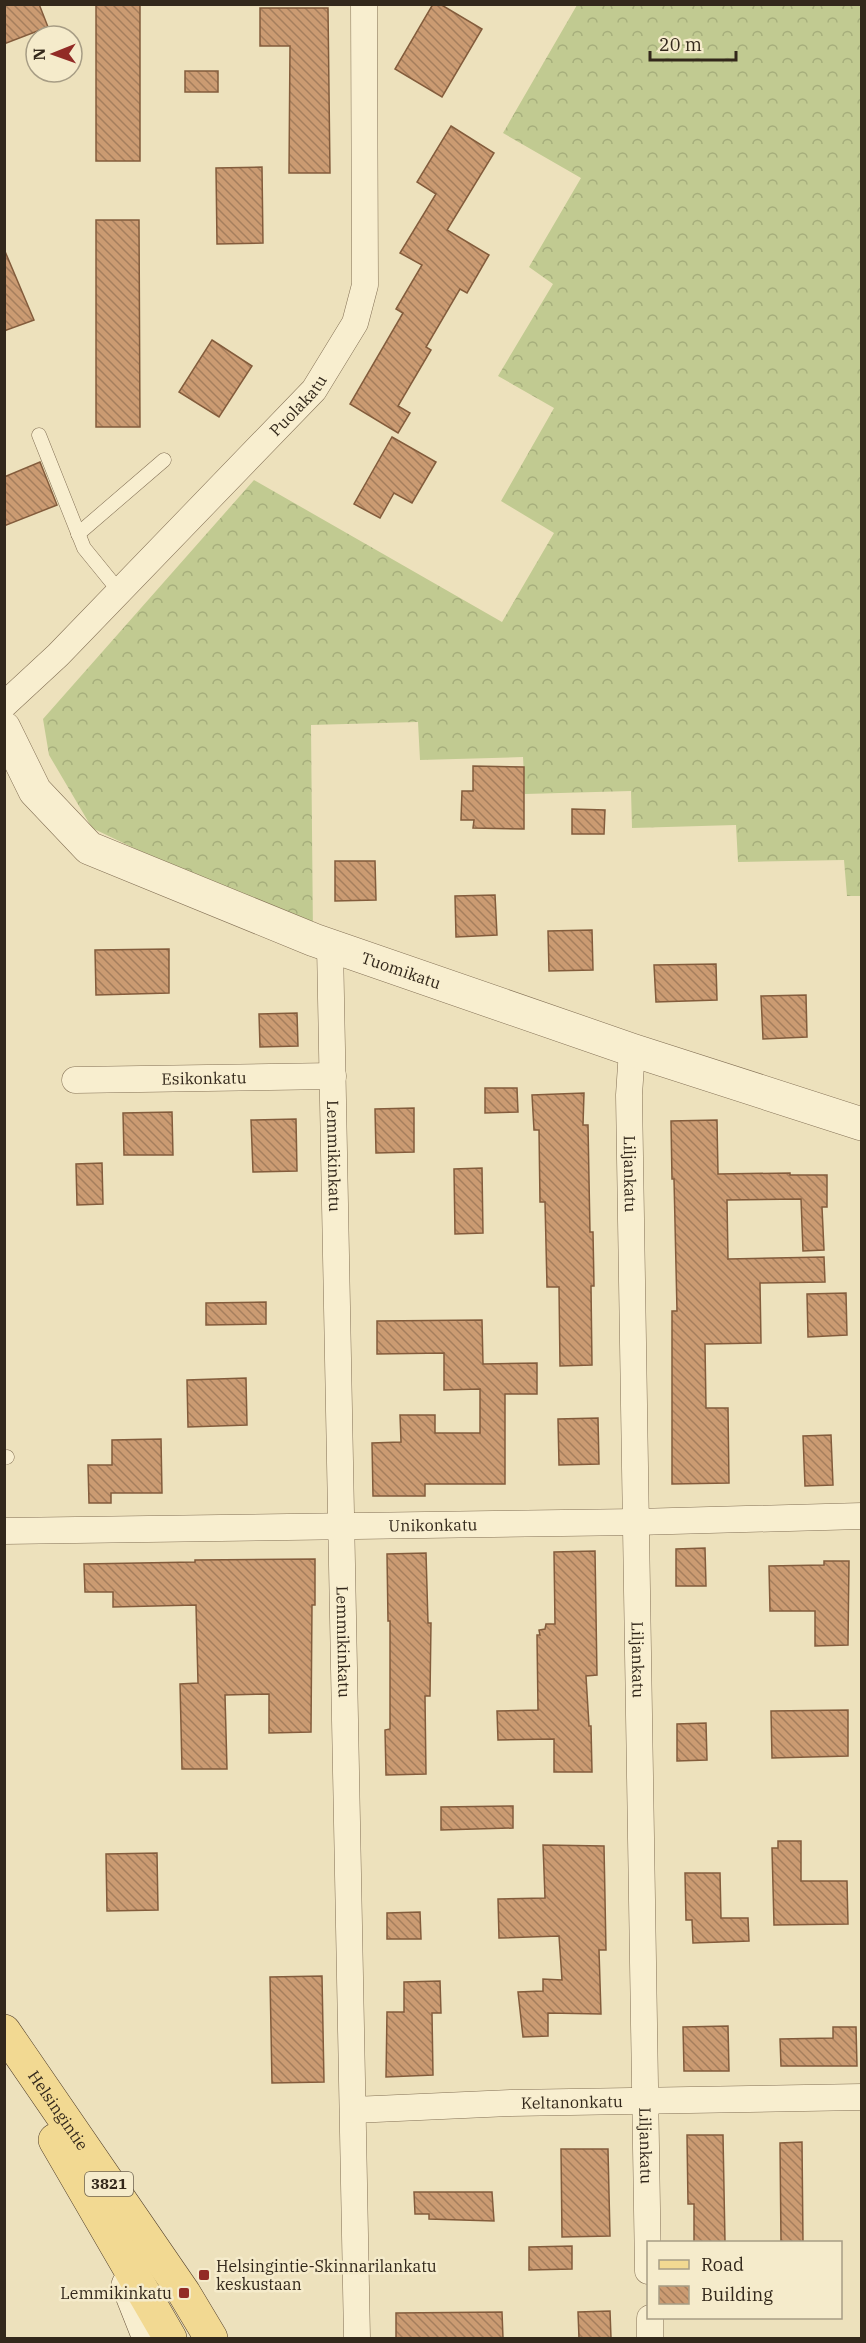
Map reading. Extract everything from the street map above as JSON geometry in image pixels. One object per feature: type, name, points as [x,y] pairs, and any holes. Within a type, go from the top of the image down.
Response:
[{"type":"main road","name":"Helsingintie","points":[[4,2031],[184,2293],[211,2338]]},
{"type":"main road","name":"Helsingintie","points":[[4,2049],[170,2338]]},
{"type":"street","name":"Puolakatu","points":[[4,705],[58,655],[314,390],[355,323],[365,285],[364,4]]},
{"type":"street","name":"Tuomikatu","points":[[4,728],[36,791],[89,848],[330,946],[632,1050],[861,1124]]},
{"type":"street","name":"Lemmikinkatu","points":[[330,946],[357,2338]]},
{"type":"street","name":"Liljankatu","points":[[632,1050],[629,1095],[647,2241]]},
{"type":"street","name":"Esikonkatu","points":[[75,1080],[333,1076]]},
{"type":"street","name":"Unikonkatu","points":[[4,1531],[636,1522],[861,1516]]},
{"type":"street","name":"Keltanonkatu","points":[[353,2110],[511,2103],[861,2097]]},
{"type":"street","points":[[93,2207],[149,2338]]},
{"type":"street","points":[[650,2319],[650,2338]]},
{"type":"lane","points":[[39,435],[84,548],[119,591]]},
{"type":"lane","points":[[78,534],[164,460]]},
{"type":"green space","points":[[577,5],[861,5],[861,896],[847,896],[844,860],[738,862],[736,825],[632,828],[631,791],[525,794],[523,757],[420,760],[418,722],[311,725],[313,934],[92,828],[49,755],[43,719],[254,480],[502,622],[554,533],[501,501],[554,408],[498,376],[553,284],[529,267],[581,178],[503,133]]},
{"type":"building","points":[[4,4],[39,4],[47,24],[24,24],[24,36],[4,44]]},
{"type":"building","points":[[96,4],[140,4],[140,161],[96,161]]},
{"type":"building","points":[[433,4],[440,4],[482,29],[442,97],[395,69]]},
{"type":"building","points":[[260,8],[328,8],[330,173],[289,173],[290,46],[260,46]]},
{"type":"building","points":[[185,71],[218,71],[218,92],[185,92]]},
{"type":"building","points":[[451,126],[494,153],[447,230],[489,255],[467,293],[460,289],[426,347],[431,350],[398,406],[410,413],[398,433],[350,404],[403,313],[396,309],[422,265],[400,253],[436,194],[417,182]]},
{"type":"building","points":[[262,167],[263,243],[217,244],[216,168]]},
{"type":"building","points":[[96,220],[139,220],[140,427],[96,427]]},
{"type":"building","points":[[4,249],[34,320],[4,331]]},
{"type":"building","points":[[212,340],[252,366],[219,417],[179,392]]},
{"type":"building","points":[[392,437],[436,462],[412,503],[394,493],[380,518],[354,504]]},
{"type":"building","points":[[40,462],[57,505],[4,526],[4,477]]},
{"type":"building","points":[[473,766],[524,767],[524,829],[473,828],[474,820],[461,820],[462,791],[473,791]]},
{"type":"building","points":[[572,809],[605,810],[604,834],[572,834]]},
{"type":"building","points":[[335,861],[375,861],[376,900],[335,901]]},
{"type":"building","points":[[495,895],[497,935],[456,937],[455,896]]},
{"type":"building","points":[[592,930],[593,970],[549,971],[548,931]]},
{"type":"building","points":[[169,949],[169,993],[96,995],[95,950]]},
{"type":"building","points":[[716,964],[717,1000],[656,1002],[654,965]]},
{"type":"building","points":[[806,995],[807,1037],[763,1039],[761,996]]},
{"type":"building","points":[[297,1013],[298,1046],[260,1047],[259,1014]]},
{"type":"building","points":[[485,1088],[517,1088],[518,1112],[485,1113]]},
{"type":"building","points":[[584,1093],[583,1125],[588,1125],[590,1232],[593,1232],[592,1365],[560,1366],[559,1287],[547,1287],[545,1202],[540,1202],[539,1130],[534,1130],[532,1095]]},
{"type":"building","points":[[414,1108],[414,1152],[376,1153],[375,1109]]},
{"type":"building","points":[[172,1112],[173,1155],[124,1155],[123,1113]]},
{"type":"building","points":[[296,1119],[297,1171],[253,1172],[251,1120]]},
{"type":"building","points":[[717,1120],[718,1174],[827,1175],[827,1207],[822,1207],[824,1250],[803,1251],[801,1199],[727,1200],[728,1259],[824,1257],[825,1282],[760,1283],[761,1343],[705,1344],[706,1408],[728,1408],[729,1483],[672,1484],[672,1311],[677,1311],[671,1121]]},
{"type":"building","points":[[102,1163],[103,1204],[77,1205],[76,1164]]},
{"type":"building","points":[[482,1168],[483,1233],[455,1234],[454,1169]]},
{"type":"building","points":[[846,1293],[847,1335],[808,1337],[807,1294]]},
{"type":"building","points":[[266,1302],[266,1324],[206,1325],[206,1303]]},
{"type":"building","points":[[482,1320],[483,1364],[537,1363],[537,1394],[505,1394],[505,1484],[425,1484],[425,1496],[373,1496],[372,1443],[401,1442],[400,1415],[435,1415],[435,1433],[480,1433],[480,1389],[444,1390],[444,1353],[377,1354],[377,1321]]},
{"type":"building","points":[[246,1378],[247,1425],[188,1427],[187,1380]]},
{"type":"building","points":[[598,1418],[599,1464],[559,1465],[558,1419]]},
{"type":"building","points":[[831,1435],[833,1485],[805,1486],[803,1436]]},
{"type":"building","points":[[161,1439],[162,1493],[111,1493],[111,1503],[89,1503],[88,1465],[112,1465],[112,1440]]},
{"type":"building","points":[[705,1548],[706,1586],[676,1586],[676,1549]]},
{"type":"building","points":[[595,1551],[597,1675],[586,1676],[589,1726],[591,1726],[592,1772],[554,1772],[554,1739],[498,1740],[497,1711],[538,1710],[537,1635],[540,1635],[539,1630],[545,1629],[546,1624],[555,1624],[554,1552]]},
{"type":"building","points":[[426,1553],[428,1623],[431,1623],[430,1696],[425,1696],[426,1774],[386,1775],[385,1730],[390,1729],[390,1621],[388,1621],[387,1554]]},
{"type":"building","points":[[315,1559],[315,1605],[312,1605],[311,1732],[269,1733],[269,1694],[225,1695],[227,1769],[182,1769],[180,1684],[198,1683],[196,1605],[113,1607],[113,1592],[85,1592],[84,1564]]},
{"type":"building","points":[[824,1561],[849,1561],[848,1645],[815,1646],[815,1611],[770,1611],[769,1566],[824,1565]]},
{"type":"building","points":[[848,1710],[848,1756],[772,1758],[771,1711]]},
{"type":"building","points":[[706,1723],[707,1760],[677,1761],[677,1724]]},
{"type":"building","points":[[513,1806],[513,1828],[441,1830],[441,1807]]},
{"type":"building","points":[[778,1841],[801,1841],[801,1881],[847,1881],[848,1924],[774,1925],[772,1848],[778,1848]]},
{"type":"building","points":[[543,1845],[604,1846],[606,1950],[599,1950],[601,2014],[548,2013],[548,2036],[523,2037],[518,1992],[543,1991],[543,1979],[562,1980],[559,1936],[499,1938],[498,1899],[545,1898]]},
{"type":"building","points":[[157,1853],[158,1910],[107,1911],[106,1854]]},
{"type":"building","points":[[685,1873],[720,1873],[721,1918],[748,1918],[749,1941],[693,1943],[692,1920],[686,1920]]},
{"type":"building","points":[[420,1912],[421,1939],[387,1939],[387,1913]]},
{"type":"building","points":[[322,1976],[324,2082],[272,2083],[270,1977]]},
{"type":"building","points":[[440,1981],[441,2013],[432,2013],[433,2075],[386,2077],[387,2012],[404,2012],[404,1982]]},
{"type":"building","points":[[728,2026],[729,2071],[684,2071],[683,2027]]},
{"type":"building","points":[[833,2027],[856,2027],[857,2066],[781,2066],[780,2039],[833,2038]]},
{"type":"building","points":[[687,2135],[723,2135],[725,2241],[694,2241],[694,2204],[688,2204]]},
{"type":"building","points":[[802,2142],[803,2241],[781,2241],[780,2143]]},
{"type":"building","points":[[561,2149],[608,2149],[610,2236],[562,2237]]},
{"type":"building","points":[[414,2192],[492,2192],[494,2221],[429,2219],[429,2214],[415,2214]]},
{"type":"building","points":[[572,2246],[572,2269],[529,2270],[529,2247]]},
{"type":"building","points":[[610,2311],[611,2338],[579,2338],[578,2312]]},
{"type":"building","points":[[502,2312],[503,2338],[396,2338],[396,2313]]},
{"type":"place","name":"Helsingintie-Skinnarilankatu keskustaan","points":[[204,2275]]},
{"type":"place","name":"Lemmikinkatu","points":[[184,2293]]}]
